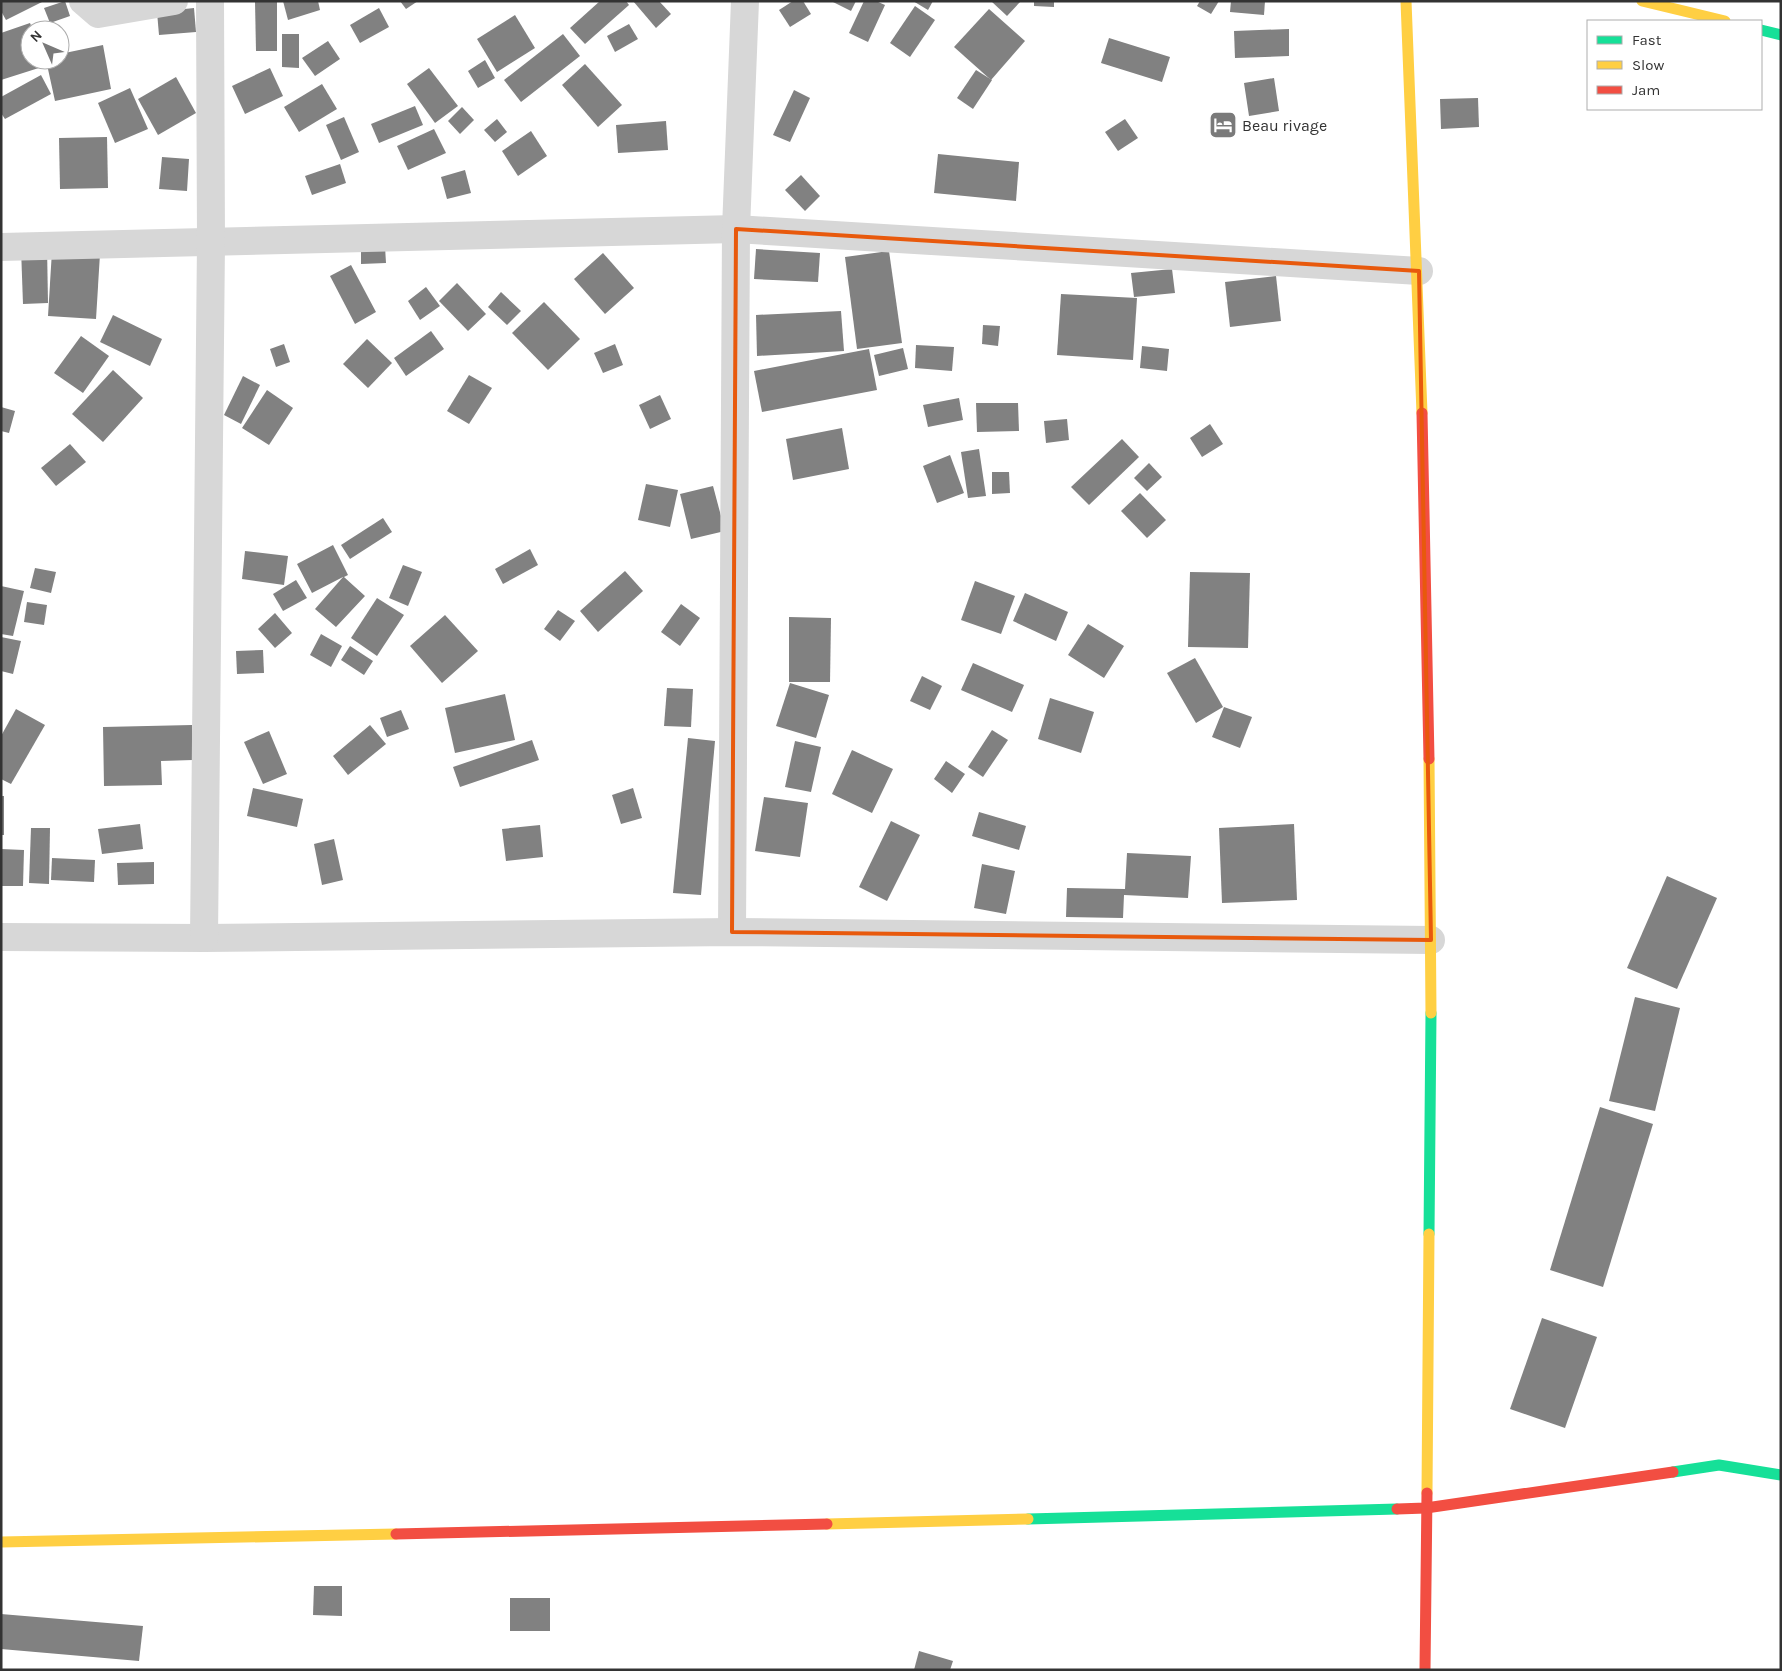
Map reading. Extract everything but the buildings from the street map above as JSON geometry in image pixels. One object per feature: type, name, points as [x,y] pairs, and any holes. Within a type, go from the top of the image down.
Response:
[{"type":"street","points":[[83,1],[98,14],[174,1]]},
{"type":"street","points":[[204,938],[212,242],[210,1]]},
{"type":"street","points":[[732,932],[736,229],[745,1]]},
{"type":"street","points":[[1406,1],[1419,271],[1425,463],[1431,940],[1425,1670]]},
{"type":"street","points":[[1644,1],[1721,20]]},
{"type":"street","points":[[1762,30],[1781,35]]},
{"type":"street","points":[[1,247],[736,229],[1419,271]]},
{"type":"street","points":[[1,937],[204,938],[732,932],[1431,940]]},
{"type":"street","points":[[1,1542],[567,1531],[1426,1508],[1719,1465],[1781,1475]]},
{"type":"highlighted area","points":[[736,229],[1419,271],[1431,940],[732,932]]},
{"type":"traffic: fast","points":[[1762,30],[1781,35]]},
{"type":"traffic: fast","points":[[1429,1234],[1431,1013]]},
{"type":"traffic: fast","points":[[1673,1472],[1719,1465],[1781,1475]]},
{"type":"traffic: fast","points":[[1028,1519],[1397,1509]]},
{"type":"traffic: slow","points":[[1406,1],[1422,413]]},
{"type":"traffic: slow","points":[[1642,1],[1721,20]]},
{"type":"traffic: slow","points":[[1429,759],[1431,1013]]},
{"type":"traffic: slow","points":[[1427,1493],[1429,1234]]},
{"type":"traffic: slow","points":[[827,1524],[1028,1519]]},
{"type":"traffic: slow","points":[[1,1542],[396,1534]]},
{"type":"traffic: jam","points":[[1422,413],[1429,759]]},
{"type":"traffic: jam","points":[[1397,1509],[1426,1508],[1673,1472]]},
{"type":"traffic: jam","points":[[1425,1670],[1427,1493]]},
{"type":"traffic: jam","points":[[396,1534],[827,1524]]},
{"type":"place","name":"Beau rivage","points":[[1223,125]]}]
